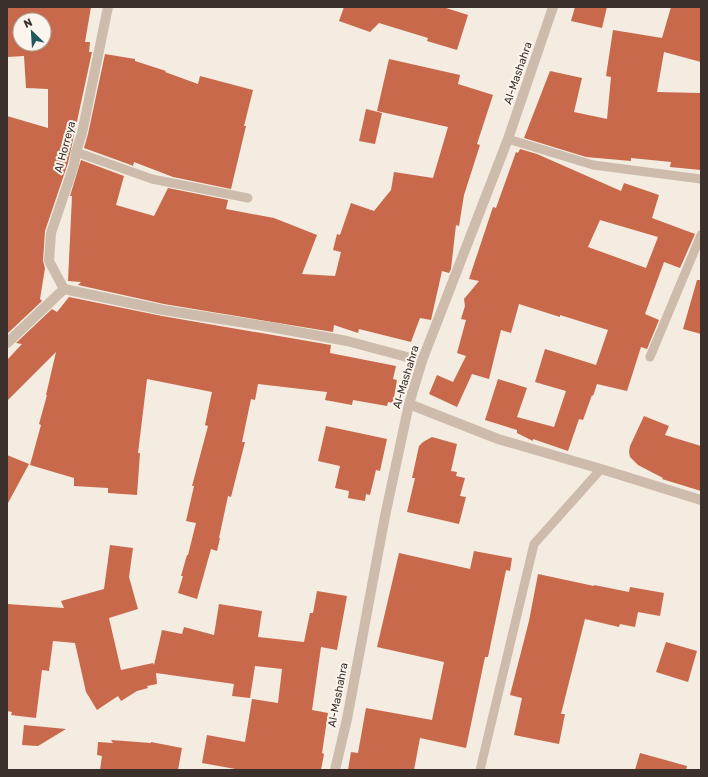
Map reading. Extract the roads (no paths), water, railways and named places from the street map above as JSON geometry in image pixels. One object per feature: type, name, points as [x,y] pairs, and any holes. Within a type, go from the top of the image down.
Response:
[{"type":"street","name":"Al Horreya","points":[[64,289],[49,260],[51,233],[74,165],[108,7]]},
{"type":"street","name":"Al-Mashahra","points":[[335,770],[347,719],[385,516],[409,404],[422,361],[508,139],[554,7]]},
{"type":"street","points":[[7,343],[64,289],[164,310],[347,341],[422,361]]},
{"type":"street","points":[[409,404],[498,439],[701,500]]},
{"type":"lane","points":[[508,139],[593,165],[701,179]]},
{"type":"lane","points":[[76,152],[152,179],[248,198]]},
{"type":"lane","points":[[650,357],[701,236]]},
{"type":"lane","points":[[480,770],[534,544],[601,469]]}]
